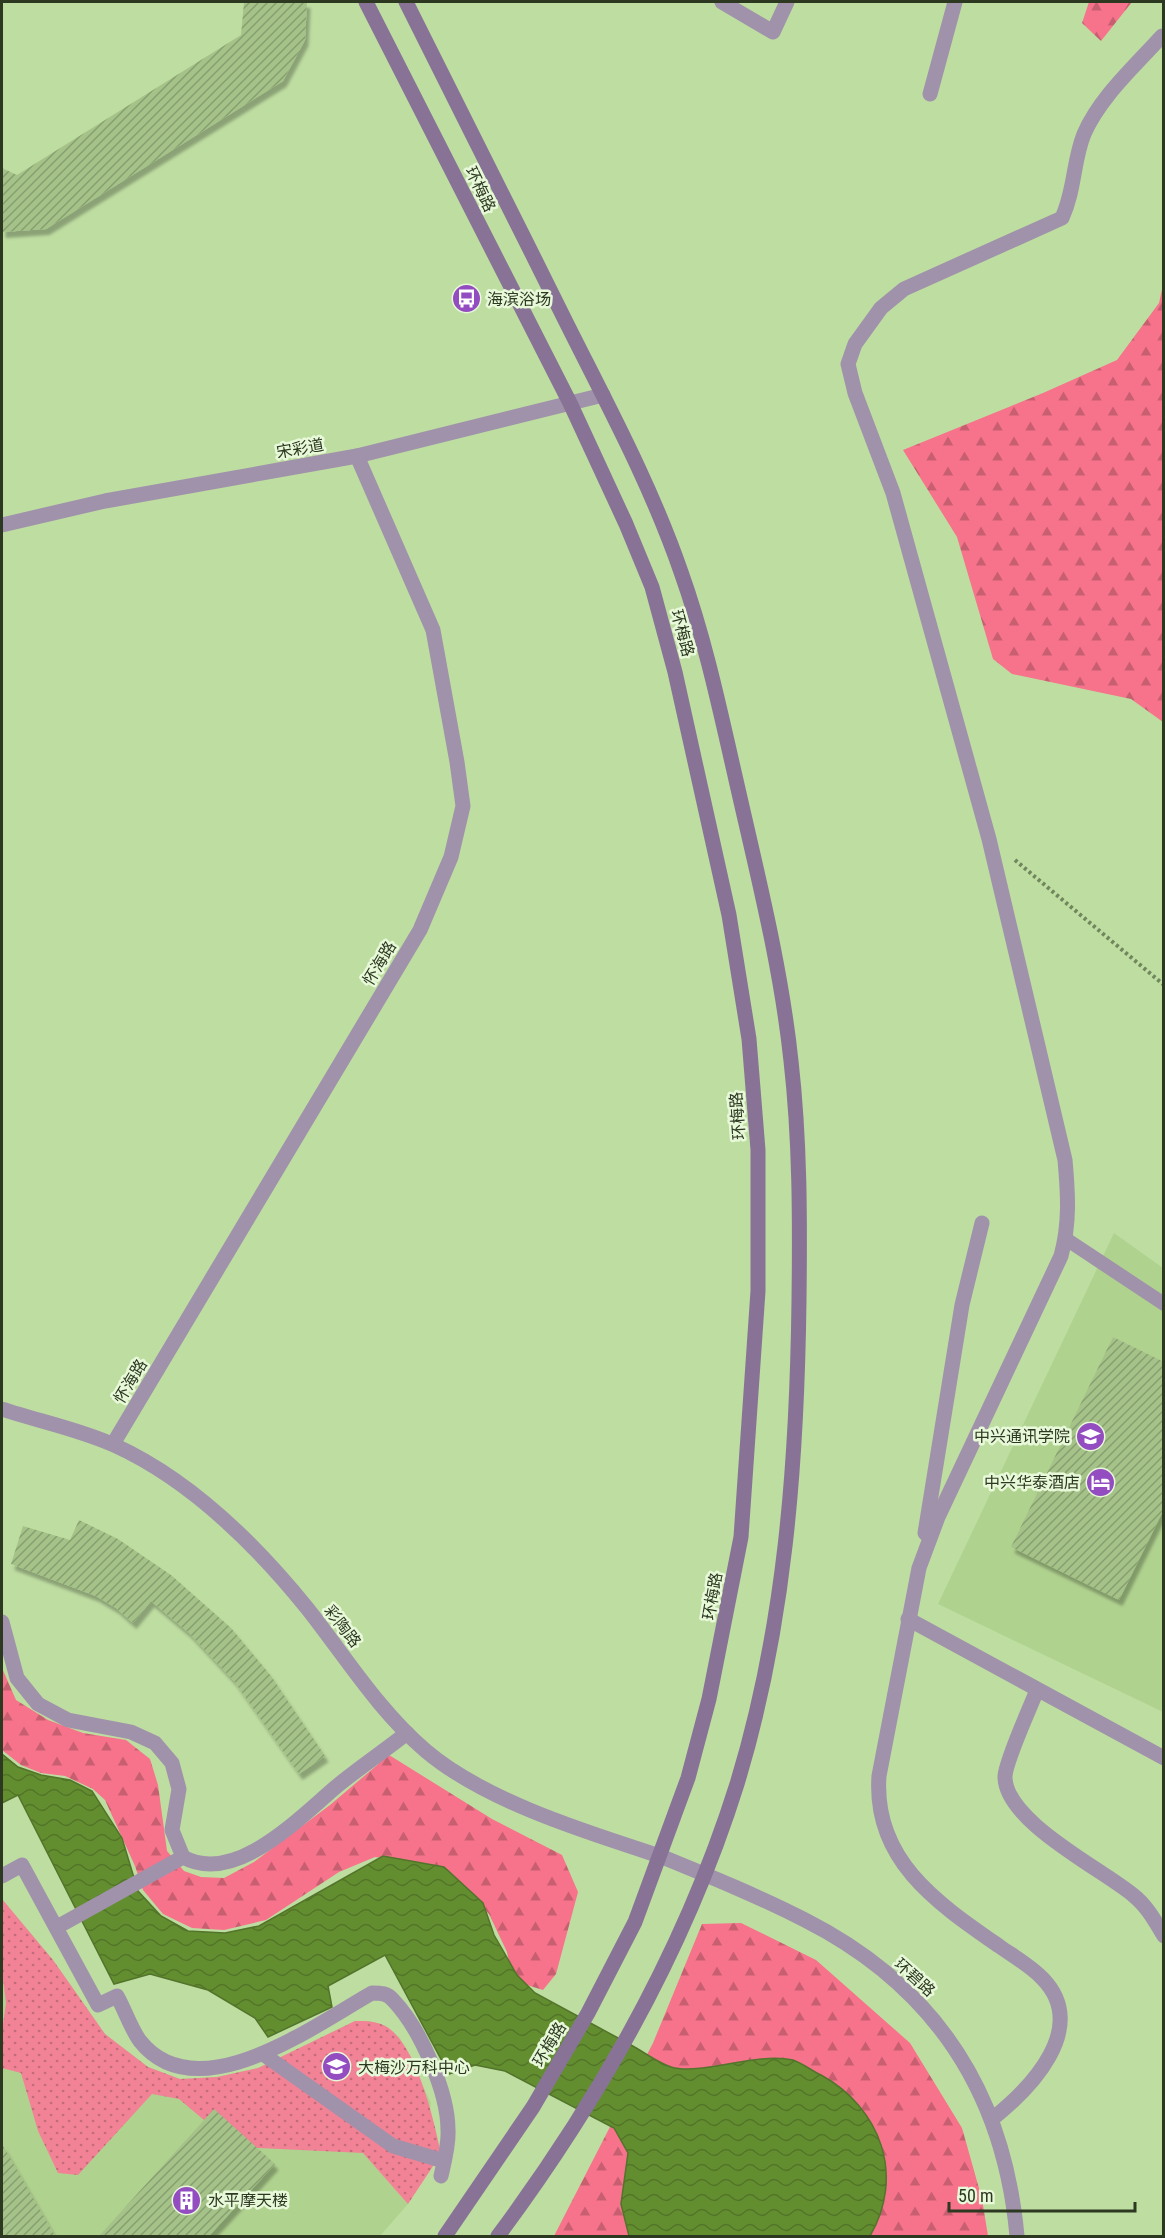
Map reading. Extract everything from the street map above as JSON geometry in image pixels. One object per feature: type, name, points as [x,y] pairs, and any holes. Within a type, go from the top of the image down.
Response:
[{"type":"main road","name":"环梅路","points":[[366,2],[570,403],[639,554],[665,632],[729,915],[747,1028],[755,1100],[759,1205],[758,1291],[741,1537],[710,1699],[683,1793],[635,1922],[588,2013],[532,2107],[445,2236]]},
{"type":"main road","name":"环梅路","points":[[406,2],[639,467],[682,574],[708,661],[778,975],[791,1058],[797,1135],[800,1223],[798,1376],[786,1557],[753,1724],[735,1788],[705,1875],[662,1969],[629,2034],[572,2129],[498,2236]]},
{"type":"street","points":[[722,2],[773,32],[787,2]]},
{"type":"street","points":[[930,94],[955,2]]},
{"type":"street","points":[[919,1568],[938,1517],[1061,1256],[1066,1239],[1069,1206],[1065,1160],[989,838],[892,494],[855,393],[848,364],[855,344],[874,317],[904,289],[1062,218],[1071,199],[1083,136],[1094,114],[1162,36]]},
{"type":"street","name":"宋彩道","points":[[2,525],[105,501],[357,456],[603,395]]},
{"type":"street","name":"怀海路","points":[[113,1444],[420,930],[451,857],[463,806],[434,630],[357,456]]},
{"type":"street","points":[[982,1223],[962,1305],[919,1568],[879,1776],[880,1808],[885,1826],[901,1860],[920,1886],[951,1913],[1042,1978],[1051,1989],[1059,2017],[1056,2044],[1041,2071],[1015,2101],[992,2119]]},
{"type":"street","name":"彩陶路","points":[[2,1409],[113,1444],[171,1479],[240,1536],[286,1584],[386,1712],[446,1766],[491,1791],[614,1842],[660,1856]]},
{"type":"street","points":[[908,1619],[1164,1758]]},
{"type":"street","points":[[2,1622],[17,1678],[38,1704],[68,1720],[131,1732],[155,1743],[172,1763],[179,1789],[172,1830],[183,1857],[196,1864],[220,1865],[248,1854],[291,1826],[338,1785],[407,1733]]},
{"type":"street","points":[[1037,1689],[1005,1774],[1006,1791],[1051,1839],[1134,1896],[1149,1912],[1164,1936]]},
{"type":"street","name":"环碧路","points":[[660,1856],[808,1921],[874,1965],[909,1993],[948,2036],[973,2079],[992,2119],[1005,2160],[1017,2236]]},
{"type":"street","points":[[57,1927],[183,1857]]},
{"type":"street","points":[[2,1876],[22,1865],[98,2005],[117,1996],[140,2041],[164,2061],[189,2069],[219,2068],[263,2054],[372,1993],[382,1993],[393,1999],[415,2032],[445,2102],[448,2131],[443,2169],[393,2146],[263,2054]]},
{"type":"lane","points":[[1066,1239],[1164,1304]]},
{"type":"path","points":[[989,838],[1164,985]]},
{"type":"shaded area","name":"中兴通讯学院","points":[[1114,1233],[1163,1268],[1163,1712],[938,1604]]},
{"type":"shaded area","name":"大梅沙万科中心","points":[[2,1899],[53,1960],[105,2034],[148,2067],[180,2079],[217,2077],[258,2068],[355,2021],[370,2021],[386,2026],[400,2038],[431,2103],[408,2204],[380,2236],[2,2236]]},
{"type":"shaded area","points":[[2,1899],[53,1960],[105,2034],[148,2067],[180,2079],[217,2077],[258,2068],[355,2021],[375,2022],[387,2027],[407,2050],[423,2085],[441,2154],[408,2204],[363,2153],[236,2147],[179,2099],[152,2094],[78,2175],[58,2173],[38,2131],[21,2073],[2,2068],[2,2031],[6,2003],[2,1971]]},
{"type":"green space","points":[[1089,2],[1132,2],[1101,41],[1082,23]]},
{"type":"green space","points":[[1163,285],[1164,722],[1131,699],[1012,674],[993,659],[957,537],[903,450],[1117,360],[1159,303]]},
{"type":"green space","points":[[2,1668],[16,1700],[48,1720],[83,1733],[126,1740],[150,1759],[158,1785],[167,1851],[184,1871],[201,1877],[224,1878],[254,1862],[330,1805],[389,1755],[492,1819],[562,1855],[578,1892],[556,1974],[543,1990],[527,1985],[511,1971],[507,1952],[489,1914],[458,1882],[427,1864],[375,1857],[339,1872],[266,1920],[224,1930],[192,1928],[163,1914],[143,1890],[135,1866],[105,1800],[93,1789],[65,1776],[41,1773],[21,1765],[2,1750]]},
{"type":"green space","points":[[741,1923],[816,1960],[910,2043],[962,2128],[982,2199],[988,2236],[554,2236],[653,2043],[702,1924]]},
{"type":"water","points":[[2,1754],[18,1767],[41,1775],[70,1780],[92,1791],[122,1838],[138,1891],[161,1916],[188,1931],[225,1933],[259,1926],[383,1856],[444,1867],[483,1903],[494,1935],[517,1975],[535,1993],[656,2060],[671,2067],[683,2069],[778,2058],[793,2060],[803,2065],[842,2089],[859,2106],[872,2125],[881,2145],[886,2167],[886,2190],[880,2213],[870,2236],[629,2236],[621,2204],[628,2153],[614,2128],[505,2071],[475,2065],[449,2074],[385,1955],[328,1986],[332,2007],[268,2037],[255,2018],[208,1990],[150,1974],[114,1984],[18,1795],[2,1803]]},
{"type":"building","points":[[244,2],[307,2],[305,40],[283,81],[46,229],[2,232],[2,168],[17,175],[241,35]]},
{"type":"building","points":[[1113,1337],[1164,1362],[1164,1509],[1119,1600],[1011,1547]]},
{"type":"building","points":[[79,1520],[118,1539],[171,1575],[231,1628],[271,1676],[325,1756],[299,1774],[234,1681],[189,1633],[151,1601],[133,1623],[116,1608],[96,1596],[11,1564],[23,1526],[70,1540]]},
{"type":"building","name":"水平摩天楼","points":[[214,2109],[275,2164],[209,2236],[99,2236]]},
{"type":"building","points":[[2,2144],[55,2236],[2,2236]]},
{"type":"place","name":"海滨浴场","points":[[466,299]]},
{"type":"place","name":"中兴通讯学院","points":[[1091,1436]]},
{"type":"place","name":"中兴华泰酒店","points":[[1101,1482]]},
{"type":"place","name":"大梅沙万科中心","points":[[337,2067]]},
{"type":"place","name":"水平摩天楼","points":[[187,2200]]}]
